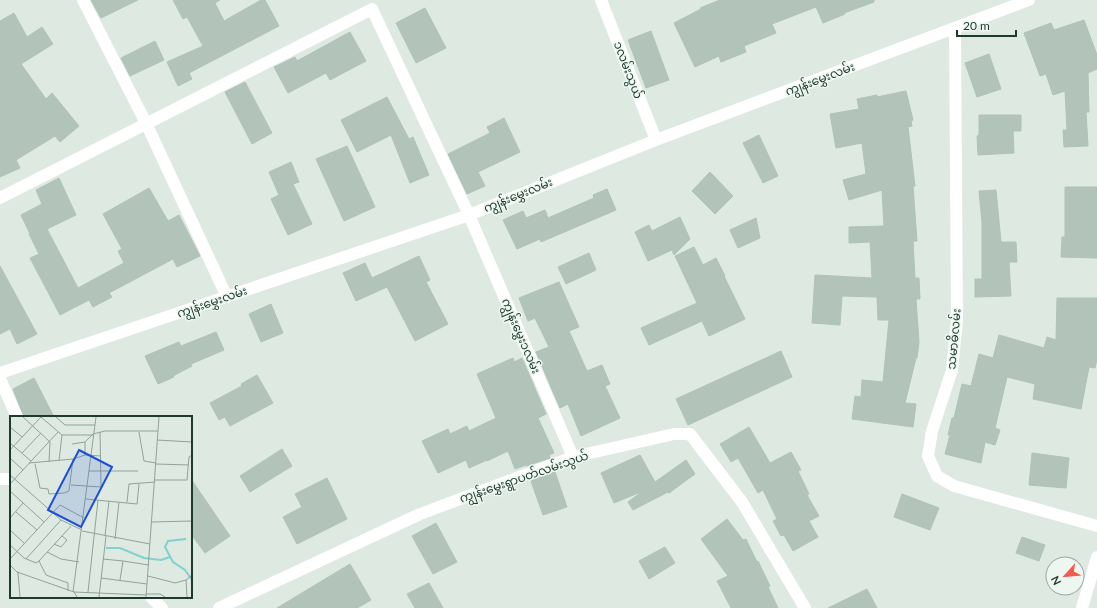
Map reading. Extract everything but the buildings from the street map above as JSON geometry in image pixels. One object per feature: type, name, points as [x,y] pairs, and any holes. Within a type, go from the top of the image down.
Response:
[{"type":"street","points":[[83,0],[146,123],[227,297]]},
{"type":"street","name":"၁လမ်းသွယ်","points":[[601,0],[656,140]]},
{"type":"street","name":"ကျွန်းမွှေးလမ်း","points":[[0,373],[469,215],[656,140],[1029,0]]},
{"type":"street","name":"ကျွန်းမွှေး၁လမ်း","points":[[146,123],[372,9],[469,215],[573,457]]},
{"type":"street","name":"သမာဓိလမ်း","points":[[955,28],[957,320],[952,370],[932,431],[928,456],[937,476],[954,486],[1097,526]]},
{"type":"street","points":[[0,198],[146,123]]},
{"type":"street","points":[[0,379],[17,416]]},
{"type":"street","name":"ကျွန်းမွှေးရွာပတ်လမ်းသွယ်","points":[[219,608],[420,514],[573,457],[674,434],[690,434],[742,502],[805,608]]},
{"type":"street","points":[[1082,608],[1097,557]]},
{"type":"street","points":[[152,598],[162,608]]}]
